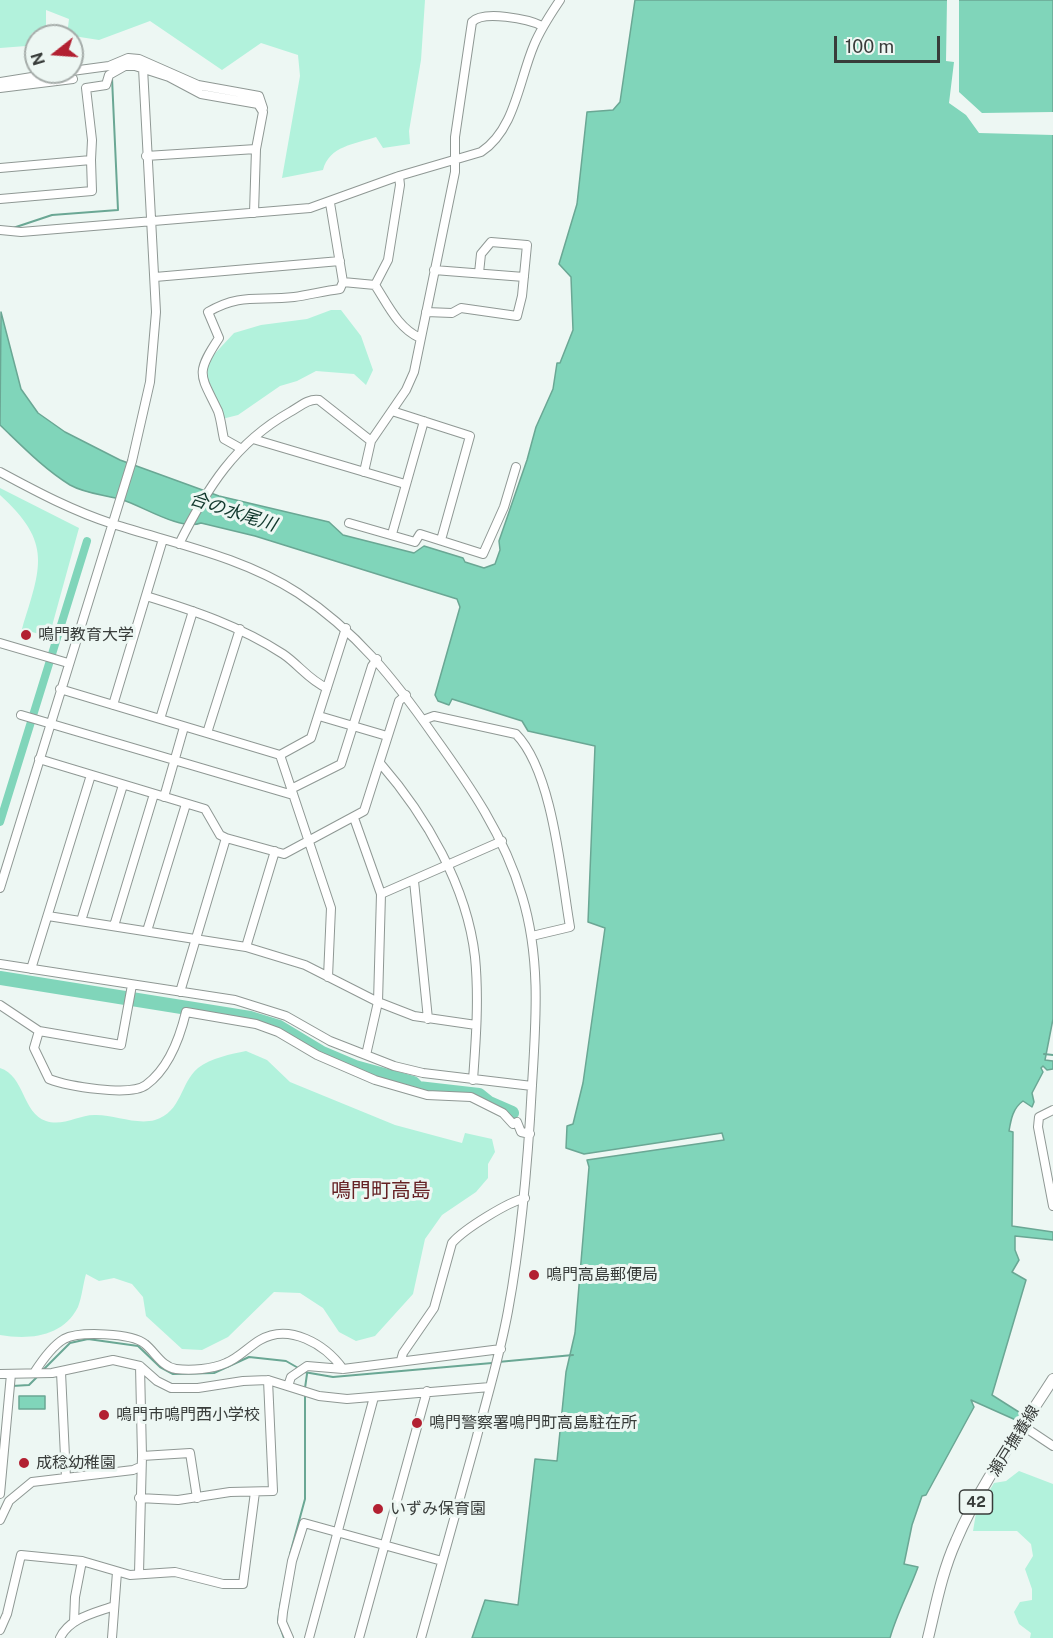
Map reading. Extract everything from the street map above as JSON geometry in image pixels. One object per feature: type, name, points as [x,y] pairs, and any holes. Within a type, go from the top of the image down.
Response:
[{"type":"main road","name":"瀬戸撫養線","points":[[928,1638],[942,1579],[956,1540],[972,1509],[1053,1379]]},
{"type":"street","points":[[0,230],[21,232],[310,208],[330,203],[399,176],[481,152],[492,145],[501,134],[542,26],[560,0]]},
{"type":"street","points":[[364,472],[371,441],[406,390],[414,372],[455,159],[455,137],[472,22],[481,16],[527,19],[542,26]]},
{"type":"street","points":[[84,72],[109,66],[128,58],[139,59],[206,87],[259,96],[263,112],[256,149],[254,213]]},
{"type":"street","points":[[0,199],[92,191],[92,140],[86,88],[106,86],[109,75],[125,66],[143,68],[201,94],[258,104],[263,112]]},
{"type":"street","points":[[0,888],[39,759],[45,722],[60,689],[132,461],[152,373],[156,312],[155,277],[149,221],[143,68]]},
{"type":"street","points":[[0,82],[24,78]]},
{"type":"street","points":[[0,88],[24,84]]},
{"type":"street","points":[[146,156],[256,149]]},
{"type":"street","points":[[0,168],[91,160]]},
{"type":"street","points":[[375,285],[388,260],[400,185],[399,176]]},
{"type":"street","points":[[240,448],[224,439],[219,414],[203,382],[204,363],[219,338],[208,312],[218,304],[241,298],[294,297],[340,289],[343,282],[330,203]]},
{"type":"street","points":[[426,312],[452,313],[461,308],[517,316],[525,277],[527,245],[491,242],[481,254],[480,273]]},
{"type":"street","points":[[155,277],[340,261]]},
{"type":"street","points":[[434,270],[525,277]]},
{"type":"street","points":[[343,282],[375,285]]},
{"type":"street","points":[[375,285],[396,319],[420,338]]},
{"type":"street","points":[[179,544],[209,489],[240,448],[272,422],[315,399],[320,400],[371,441]]},
{"type":"street","points":[[392,411],[470,436],[441,540]]},
{"type":"street","points":[[392,534],[424,421]]},
{"type":"street","points":[[252,439],[405,484]]},
{"type":"street","points":[[350,523],[415,542],[420,534],[485,552],[504,507],[516,467]]},
{"type":"street","points":[[0,472],[70,508],[228,559],[269,577],[297,592],[346,628],[377,659],[406,695],[485,808],[502,841],[523,898],[532,936],[537,994],[530,1133],[518,1259],[495,1371],[421,1638]]},
{"type":"street","points":[[113,705],[163,539]]},
{"type":"street","points":[[146,596],[240,629],[284,655],[327,688]]},
{"type":"street","points":[[160,719],[193,611]]},
{"type":"street","points":[[60,689],[280,755],[311,738],[346,628]]},
{"type":"street","points":[[207,733],[240,629]]},
{"type":"street","points":[[0,643],[68,663]]},
{"type":"street","points":[[23,716],[174,761],[292,792],[341,764],[372,666],[377,659]]},
{"type":"street","points":[[39,759],[206,809],[220,835],[284,854],[364,811],[399,701],[406,695]]},
{"type":"street","points":[[319,716],[387,736]]},
{"type":"street","points":[[423,720],[434,716],[516,735],[532,758],[549,805],[570,927],[532,936]]},
{"type":"street","points":[[164,797],[184,727]]},
{"type":"street","points":[[280,755],[331,908],[328,977]]},
{"type":"street","points":[[380,763],[418,815],[448,866],[461,898],[471,935],[476,980],[473,1080]]},
{"type":"street","points":[[31,969],[91,775]]},
{"type":"street","points":[[81,921],[123,785]]},
{"type":"street","points":[[114,926],[154,794]]},
{"type":"street","points":[[147,931],[186,804]]},
{"type":"street","points":[[354,818],[381,894],[378,1002],[366,1055]]},
{"type":"street","points":[[180,992],[226,838]]},
{"type":"street","points":[[381,894],[502,841]]},
{"type":"street","points":[[246,947],[274,851]]},
{"type":"street","points":[[414,881],[428,1019]]},
{"type":"street","points":[[48,916],[246,947],[295,962],[378,1002],[428,1019],[476,1026]]},
{"type":"street","points":[[0,963],[262,1007],[286,1016],[330,1041],[423,1073],[532,1086]]},
{"type":"street","points":[[0,1005],[39,1031],[121,1045],[132,984]]},
{"type":"street","points":[[39,1031],[34,1048],[49,1080],[93,1089],[128,1089],[147,1084],[157,1073],[180,1035],[186,1012],[256,1024],[278,1032],[317,1055],[375,1080],[427,1095],[471,1097],[503,1113],[513,1124],[517,1122],[521,1132],[530,1133]]},
{"type":"street","points":[[1053,1110],[1039,1117],[1038,1126],[1053,1206]]},
{"type":"street","points":[[401,1360],[403,1353],[434,1308],[452,1243],[459,1235],[513,1201],[525,1198]]},
{"type":"street","points":[[34,1373],[61,1341],[87,1334],[138,1339],[169,1367],[177,1369],[213,1368],[234,1360],[259,1340],[275,1332],[295,1334],[320,1348],[343,1369]]},
{"type":"street","points":[[288,1386],[291,1377],[304,1366],[343,1369],[390,1364],[401,1360],[500,1351]]},
{"type":"street","points":[[0,1374],[61,1372],[113,1360],[140,1366],[156,1381],[171,1388],[198,1388],[243,1381],[268,1380],[309,1394],[347,1399],[490,1387]]},
{"type":"street","points":[[139,1573],[139,1498],[142,1456],[140,1366]]},
{"type":"street","points":[[61,1372],[66,1478]]},
{"type":"street","points":[[0,1494],[2,1447],[11,1374]]},
{"type":"street","points":[[139,1498],[178,1500],[230,1492],[273,1491],[268,1380]]},
{"type":"street","points":[[359,1638],[428,1391]]},
{"type":"street","points":[[309,1638],[374,1396]]},
{"type":"street","points":[[1023,1426],[1053,1446]]},
{"type":"street","points":[[142,1456],[190,1453],[197,1498]]},
{"type":"street","points":[[0,1520],[9,1500],[32,1482],[141,1467]]},
{"type":"street","points":[[0,1630],[7,1614],[21,1555],[82,1561],[105,1566],[117,1572],[175,1572],[223,1584],[243,1584],[255,1492]]},
{"type":"street","points":[[289,1638],[282,1622],[283,1612],[292,1561],[304,1523],[442,1561]]},
{"type":"street","points":[[74,1622],[82,1561]]},
{"type":"street","points":[[112,1638],[117,1572]]},
{"type":"street","points":[[60,1638],[64,1629],[74,1622],[114,1606]]},
{"type":"shaded area","points":[[0,0],[425,0],[421,60],[409,131],[410,144],[383,148],[376,137],[337,151],[326,162],[323,170],[282,178],[300,76],[298,55],[261,43],[222,70],[150,21],[99,40],[84,38],[84,24],[68,24],[69,19],[46,10],[46,24],[24,24],[24,46],[0,48]]},
{"type":"shaded area","points":[[331,310],[341,310],[361,336],[373,370],[366,385],[354,374],[316,371],[297,381],[280,386],[238,415],[222,419],[208,390],[207,362],[234,333],[261,325],[307,319]]},
{"type":"shaded area","points":[[0,488],[79,528],[49,637],[22,629],[34,589],[38,557],[35,542],[28,527],[0,495]]},
{"type":"shaded area","points":[[246,1051],[267,1060],[290,1082],[395,1125],[462,1143],[465,1133],[492,1139],[495,1152],[488,1164],[488,1178],[476,1192],[442,1215],[425,1239],[413,1294],[375,1336],[356,1341],[339,1332],[323,1308],[300,1293],[274,1292],[228,1337],[202,1350],[182,1349],[146,1316],[143,1297],[132,1284],[114,1278],[99,1281],[86,1274],[78,1307],[64,1325],[33,1336],[0,1335],[0,1068],[14,1079],[27,1103],[38,1117],[46,1121],[59,1122],[96,1115],[148,1121],[155,1120],[171,1111],[187,1081],[198,1068],[215,1059]]},
{"type":"shaded area","points":[[1019,1471],[1053,1484],[1053,1638],[1030,1638],[1031,1633],[1019,1624],[1014,1612],[1020,1602],[1032,1600],[1032,1589],[1025,1569],[1033,1556],[1031,1544],[1017,1531],[973,1531],[976,1513],[994,1483],[1006,1481]]},
{"type":"water","name":"合の水尾川","points":[[635,0],[1053,0],[1053,1019],[1045,1060],[1053,1061],[1053,1069],[1047,1070],[1043,1066],[1041,1068],[1043,1072],[1032,1093],[1034,1102],[1032,1107],[1023,1101],[1017,1107],[1009,1131],[1013,1132],[1012,1226],[1053,1232],[1053,1240],[1015,1236],[1015,1250],[1019,1260],[1012,1272],[1026,1280],[992,1395],[1022,1414],[1018,1421],[971,1400],[974,1407],[926,1495],[922,1496],[912,1525],[904,1564],[918,1567],[890,1638],[472,1638],[485,1600],[518,1605],[535,1459],[557,1461],[566,1372],[575,1333],[589,1167],[587,1160],[724,1140],[722,1133],[584,1154],[566,1148],[567,1126],[573,1124],[583,1083],[605,928],[588,922],[595,746],[528,731],[522,721],[452,699],[449,705],[438,701],[435,695],[460,607],[457,599],[255,536],[201,523],[183,524],[123,500],[76,488],[42,465],[0,425],[1,312],[21,389],[38,413],[65,432],[120,460],[219,496],[329,522],[343,535],[414,553],[424,546],[463,558],[465,562],[484,568],[495,564],[500,550],[499,541],[536,427],[553,389],[557,363],[560,363],[573,330],[571,277],[559,264],[577,204],[587,112],[613,110],[620,102]]},
{"type":"water","points":[[19,1396],[45,1396],[45,1409],[19,1409]]},
{"type":"pier","points":[[947,0],[959,0],[959,92],[982,113],[1053,112],[1053,135],[979,133],[966,115],[949,103],[954,62],[946,61]]},
{"type":"waterway","points":[[13,228],[52,215],[118,210],[112,78]]},
{"type":"waterway","points":[[0,822],[87,541]]},
{"type":"waterway","points":[[0,978],[250,1018],[279,1027],[322,1053],[355,1067],[413,1083],[418,1088],[479,1095],[489,1103],[512,1113]]},
{"type":"waterway","points":[[1044,1054],[1053,1055]]},
{"type":"waterway","points":[[44,1369],[70,1343],[88,1339],[138,1346],[160,1367],[173,1374],[214,1373],[249,1357],[286,1361],[300,1369]]},
{"type":"waterway","points":[[498,1362],[573,1355]]},
{"type":"waterway","points":[[304,1372],[333,1377],[492,1363]]},
{"type":"waterway","points":[[305,1388],[307,1374]]},
{"type":"waterway","points":[[12,1386],[29,1385],[38,1376]]},
{"type":"waterway","points":[[290,1554],[305,1499],[305,1393]]},
{"type":"waterway","points":[[281,1601],[278,1621],[284,1638]]},
{"type":"place","name":"鳴門教育大学","points":[[26,635]]},
{"type":"place","name":"鳴門高島郵便局","points":[[534,1275]]},
{"type":"place","name":"鳴門市鳴門西小学校","points":[[104,1415]]},
{"type":"place","name":"鳴門警察署鳴門町高島駐在所","points":[[417,1423]]},
{"type":"place","name":"成稔幼稚園","points":[[24,1463]]},
{"type":"place","name":"いずみ保育園","points":[[378,1509]]},
{"type":"district","name":"鳴門町高島","points":[[381,1191]]}]
